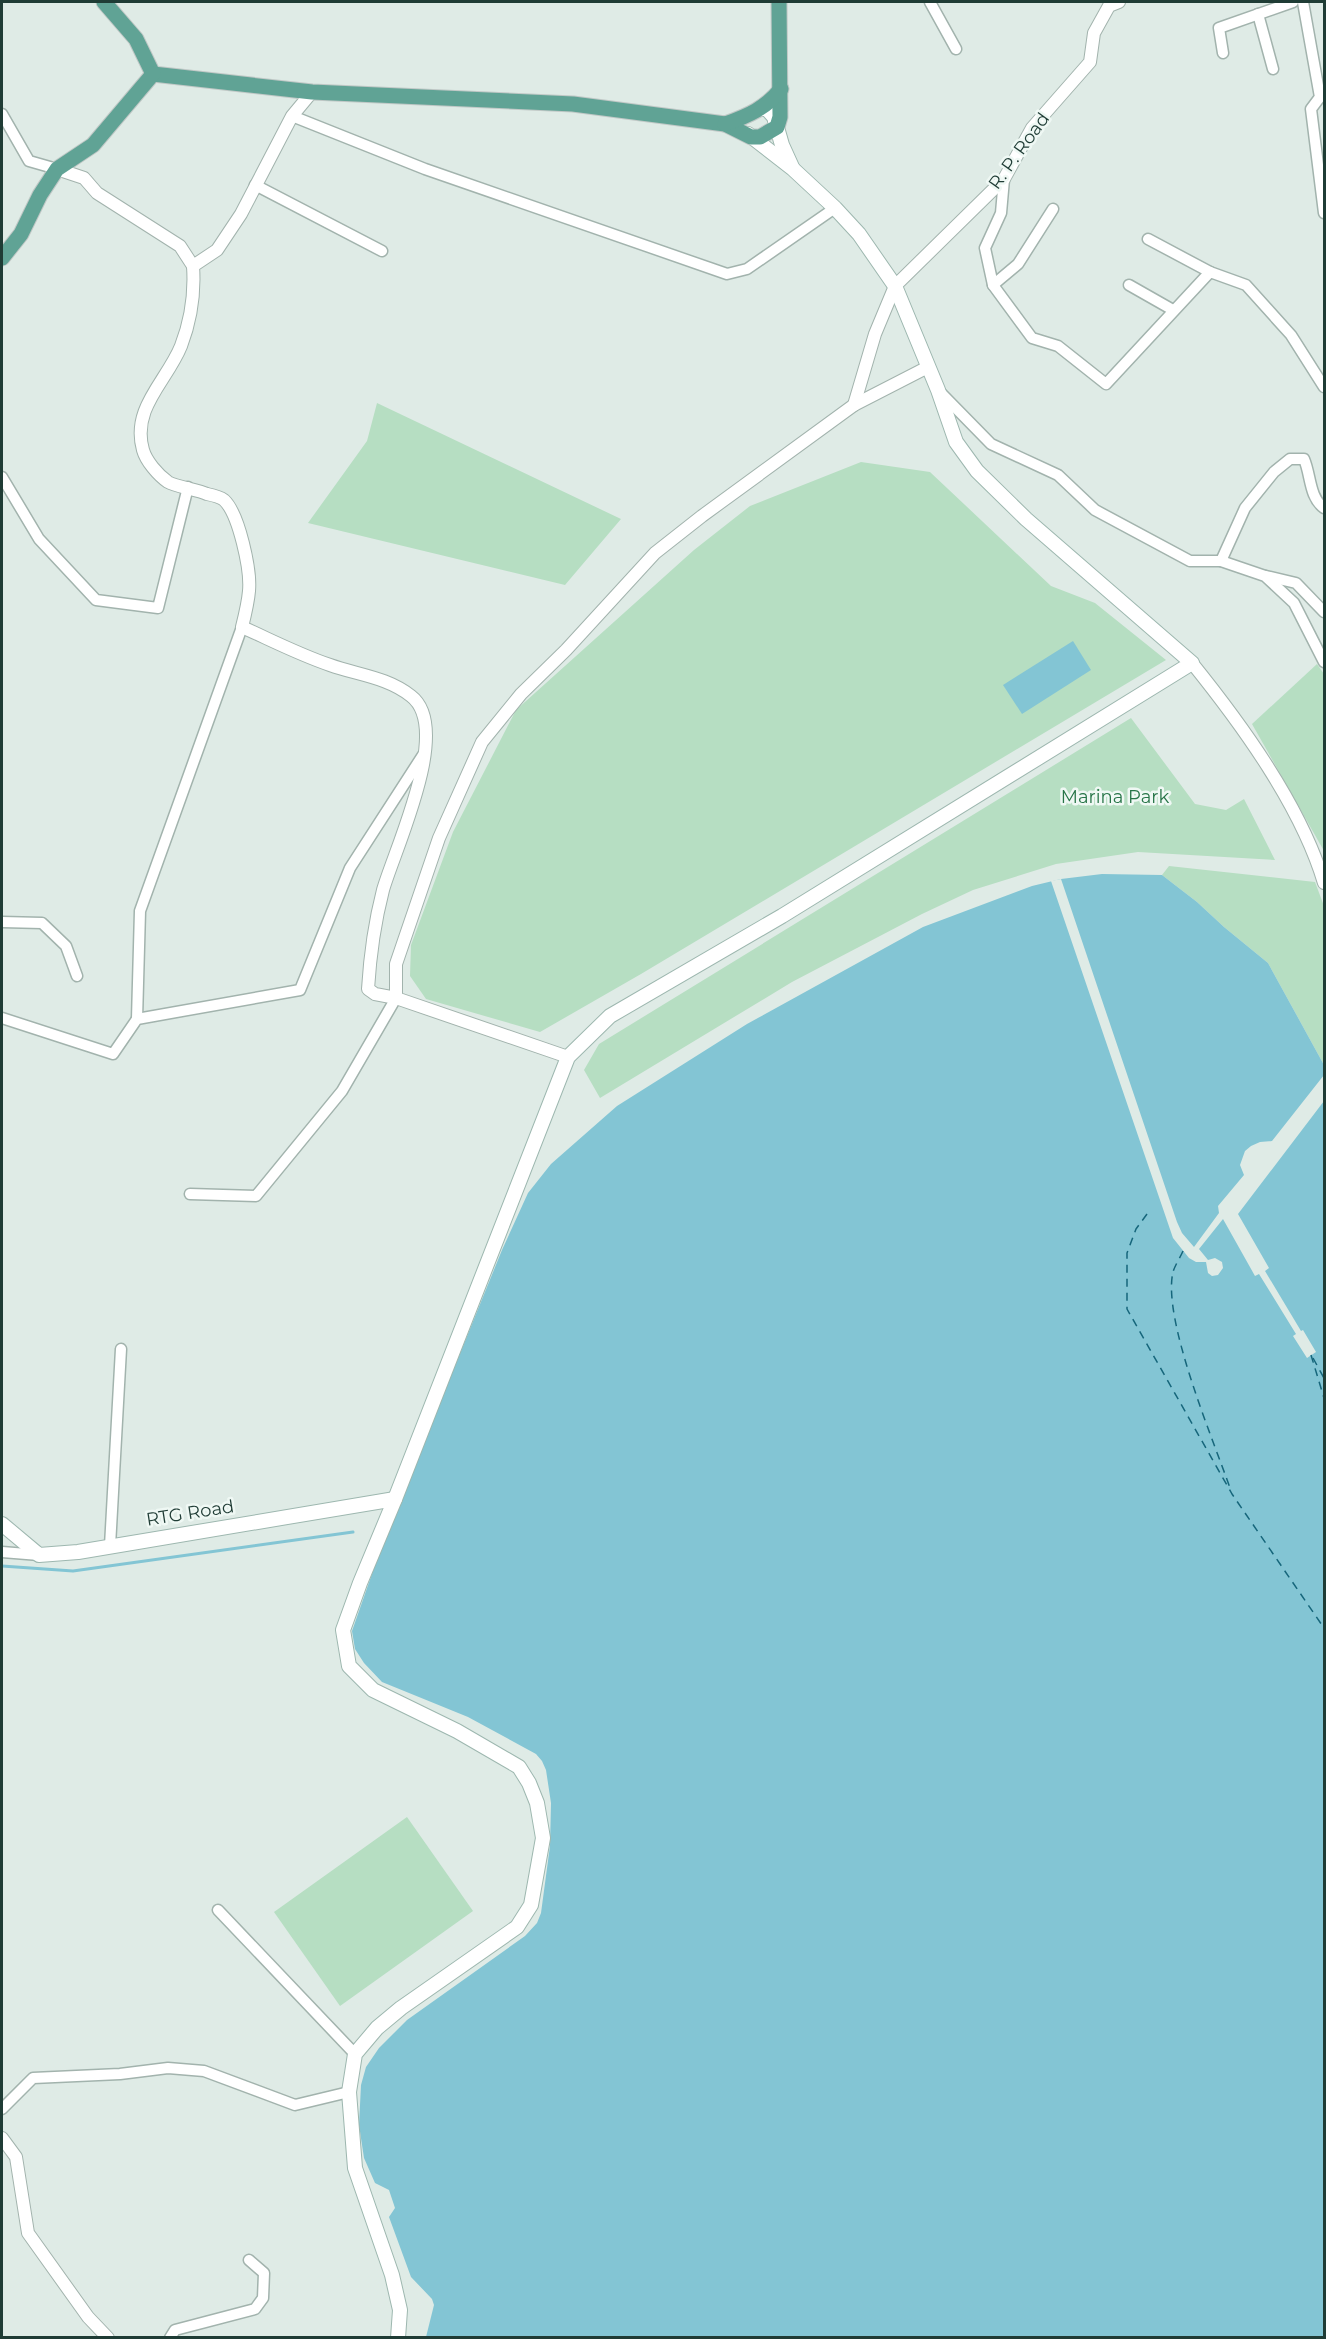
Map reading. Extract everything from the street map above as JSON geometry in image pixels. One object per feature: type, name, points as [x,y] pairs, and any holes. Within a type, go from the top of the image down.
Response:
[{"type":"main road","points":[[104,2],[136,39],[153,74]]},
{"type":"main road","points":[[751,137],[760,137],[777,127],[780,117],[779,2]]},
{"type":"main road","points":[[153,74],[312,92],[573,104],[725,124],[751,137],[793,169],[835,208],[859,234],[895,286],[938,390],[956,442],[977,471],[1026,519],[1192,663],[782,916],[610,1016],[568,1057],[360,1583],[344,1630],[348,1666],[373,1690],[457,1731],[519,1767],[537,1803],[543,1838],[531,1905],[517,1927],[401,2008],[377,2028],[355,2054],[349,2092],[355,2168],[392,2275],[400,2310],[398,2337]]},
{"type":"main road","points":[[2,258],[21,234],[40,195],[57,168],[93,145],[153,74]]},
{"type":"main road","points":[[751,137],[746,130],[753,113],[771,101],[781,89]]},
{"type":"main road","points":[[725,124],[768,109],[774,117],[782,145],[793,169]]},
{"type":"main road","name":"RTG Road","points":[[39,1555],[78,1552],[395,1499]]},
{"type":"main road","points":[[2,1524],[39,1555]]},
{"type":"street","points":[[930,2],[956,49]]},
{"type":"street","points":[[1222,53],[1219,28],[1293,2]]},
{"type":"street","points":[[1303,2],[1320,68],[1320,97],[1311,109],[1324,213]]},
{"type":"street","name":"R. P. Road","points":[[895,286],[1004,179],[1032,128],[1090,62],[1094,33],[1111,3]]},
{"type":"street","points":[[1258,14],[1273,69]]},
{"type":"street","points":[[193,266],[217,250],[241,214],[292,116],[312,92]]},
{"type":"street","points":[[2,114],[29,160],[84,178],[98,193],[180,246],[193,266],[195,288],[180,348],[146,404],[140,429],[143,452],[154,468],[169,483],[223,499],[235,515],[246,561],[249,590],[242,627],[141,911],[137,1019],[113,1054],[2,1018]]},
{"type":"street","points":[[292,116],[425,169],[728,274],[747,269],[835,208]]},
{"type":"street","points":[[1004,179],[1001,213],[985,248],[993,285],[1032,338],[1058,346],[1106,384],[1210,272]]},
{"type":"street","points":[[255,184],[382,251]]},
{"type":"street","points":[[993,285],[1018,264],[1053,209]]},
{"type":"street","points":[[1148,239],[1210,272],[1246,285],[1291,336],[1324,387]]},
{"type":"street","points":[[1129,285],[1173,310]]},
{"type":"street","points":[[854,405],[875,334],[895,286]]},
{"type":"street","points":[[190,1194],[256,1196],[342,1091],[396,998],[396,964],[439,838],[482,742],[521,694],[566,650],[655,553],[854,405],[928,367]]},
{"type":"street","points":[[938,390],[991,444],[1058,476],[1095,510],[1190,561],[1221,561],[1265,576],[1296,583],[1324,612]]},
{"type":"street","points":[[1221,561],[1245,508],[1275,472],[1290,459],[1304,459],[1310,472],[1312,490],[1318,504],[1324,508]]},
{"type":"street","points":[[2,477],[39,539],[96,600],[158,608],[188,487]]},
{"type":"street","points":[[1265,576],[1294,603],[1324,662]]},
{"type":"street","points":[[242,627],[331,665],[359,672],[400,688],[414,698],[424,712],[428,729],[427,749],[403,836],[383,890],[369,962],[368,989],[375,994],[396,998],[568,1057]]},
{"type":"street","points":[[1192,663],[1222,700],[1293,811],[1324,883]]},
{"type":"street","points":[[137,1019],[300,990],[350,868],[427,749]]},
{"type":"street","points":[[2,922],[42,923],[66,946],[78,976]]},
{"type":"street","points":[[111,1546],[121,1349]]},
{"type":"street","points":[[2,1552],[39,1555]]},
{"type":"street","points":[[218,1910],[355,2054]]},
{"type":"street","points":[[2,2109],[33,2079],[120,2074],[168,2068],[204,2071],[295,2105],[349,2092]]},
{"type":"street","points":[[2,2138],[16,2157],[28,2233],[88,2317],[108,2337]]},
{"type":"street","points":[[170,2337],[175,2330],[255,2309],[263,2298],[264,2273],[249,2260]]},
{"type":"green space","points":[[377,403],[621,519],[565,585],[308,523],[367,441]]},
{"type":"green space","points":[[861,462],[930,472],[1051,586],[1095,603],[1166,660],[540,1032],[426,999],[410,976],[411,945],[453,832],[516,710],[694,550],[750,506]]},
{"type":"green space","points":[[1317,664],[1324,674],[1324,851],[1252,724]]},
{"type":"green space","name":"Marina Park","points":[[1131,718],[1195,804],[1226,810],[1244,799],[1275,860],[1138,852],[1056,864],[973,890],[792,982],[600,1098],[584,1070],[599,1044]]},
{"type":"green space","points":[[1169,866],[1315,882],[1324,906],[1324,1065],[1268,963],[1162,875]]},
{"type":"green space","points":[[407,1817],[473,1911],[340,2006],[274,1912]]},
{"type":"water","points":[[1073,641],[1091,670],[1022,714],[1003,685]]},
{"type":"water","points":[[1102,874],[1162,875],[1268,963],[1324,1065],[1324,2337],[426,2337],[434,2305],[432,2299],[411,2277],[389,2217],[395,2208],[389,2190],[375,2183],[364,2158],[359,2125],[361,2085],[366,2067],[379,2048],[407,2020],[525,1936],[537,1923],[541,1913],[550,1846],[551,1803],[546,1770],[536,1754],[468,1717],[382,1682],[364,1663],[355,1649],[352,1631],[380,1551],[502,1250],[528,1193],[551,1164],[617,1106],[747,1024],[923,927],[1032,886],[1061,879]]},
{"type":"pier","points":[[1061,879],[1177,1222],[1182,1233],[1194,1247],[1219,1213],[1218,1206],[1244,1175],[1240,1165],[1245,1151],[1260,1142],[1272,1141],[1324,1075],[1324,1101],[1238,1214],[1269,1268],[1265,1271],[1316,1352],[1307,1358],[1293,1336],[1296,1334],[1259,1274],[1255,1276],[1223,1219],[1199,1249],[1208,1260],[1215,1258],[1222,1262],[1223,1268],[1218,1275],[1212,1276],[1208,1273],[1206,1262],[1196,1262],[1189,1258],[1173,1238],[1051,881]]},
{"type":"waterway","points":[[2,1566],[73,1571],[353,1532]]},
{"type":"ferry route","points":[[1147,1214],[1136,1229],[1127,1253],[1127,1309],[1232,1494],[1324,1628]]},
{"type":"ferry route","points":[[1183,1251],[1173,1272],[1172,1293],[1175,1319],[1191,1379],[1230,1488]]},
{"type":"ferry route","points":[[1311,1355],[1324,1398]]},
{"type":"ferry route","points":[[1313,1358],[1324,1378]]}]
